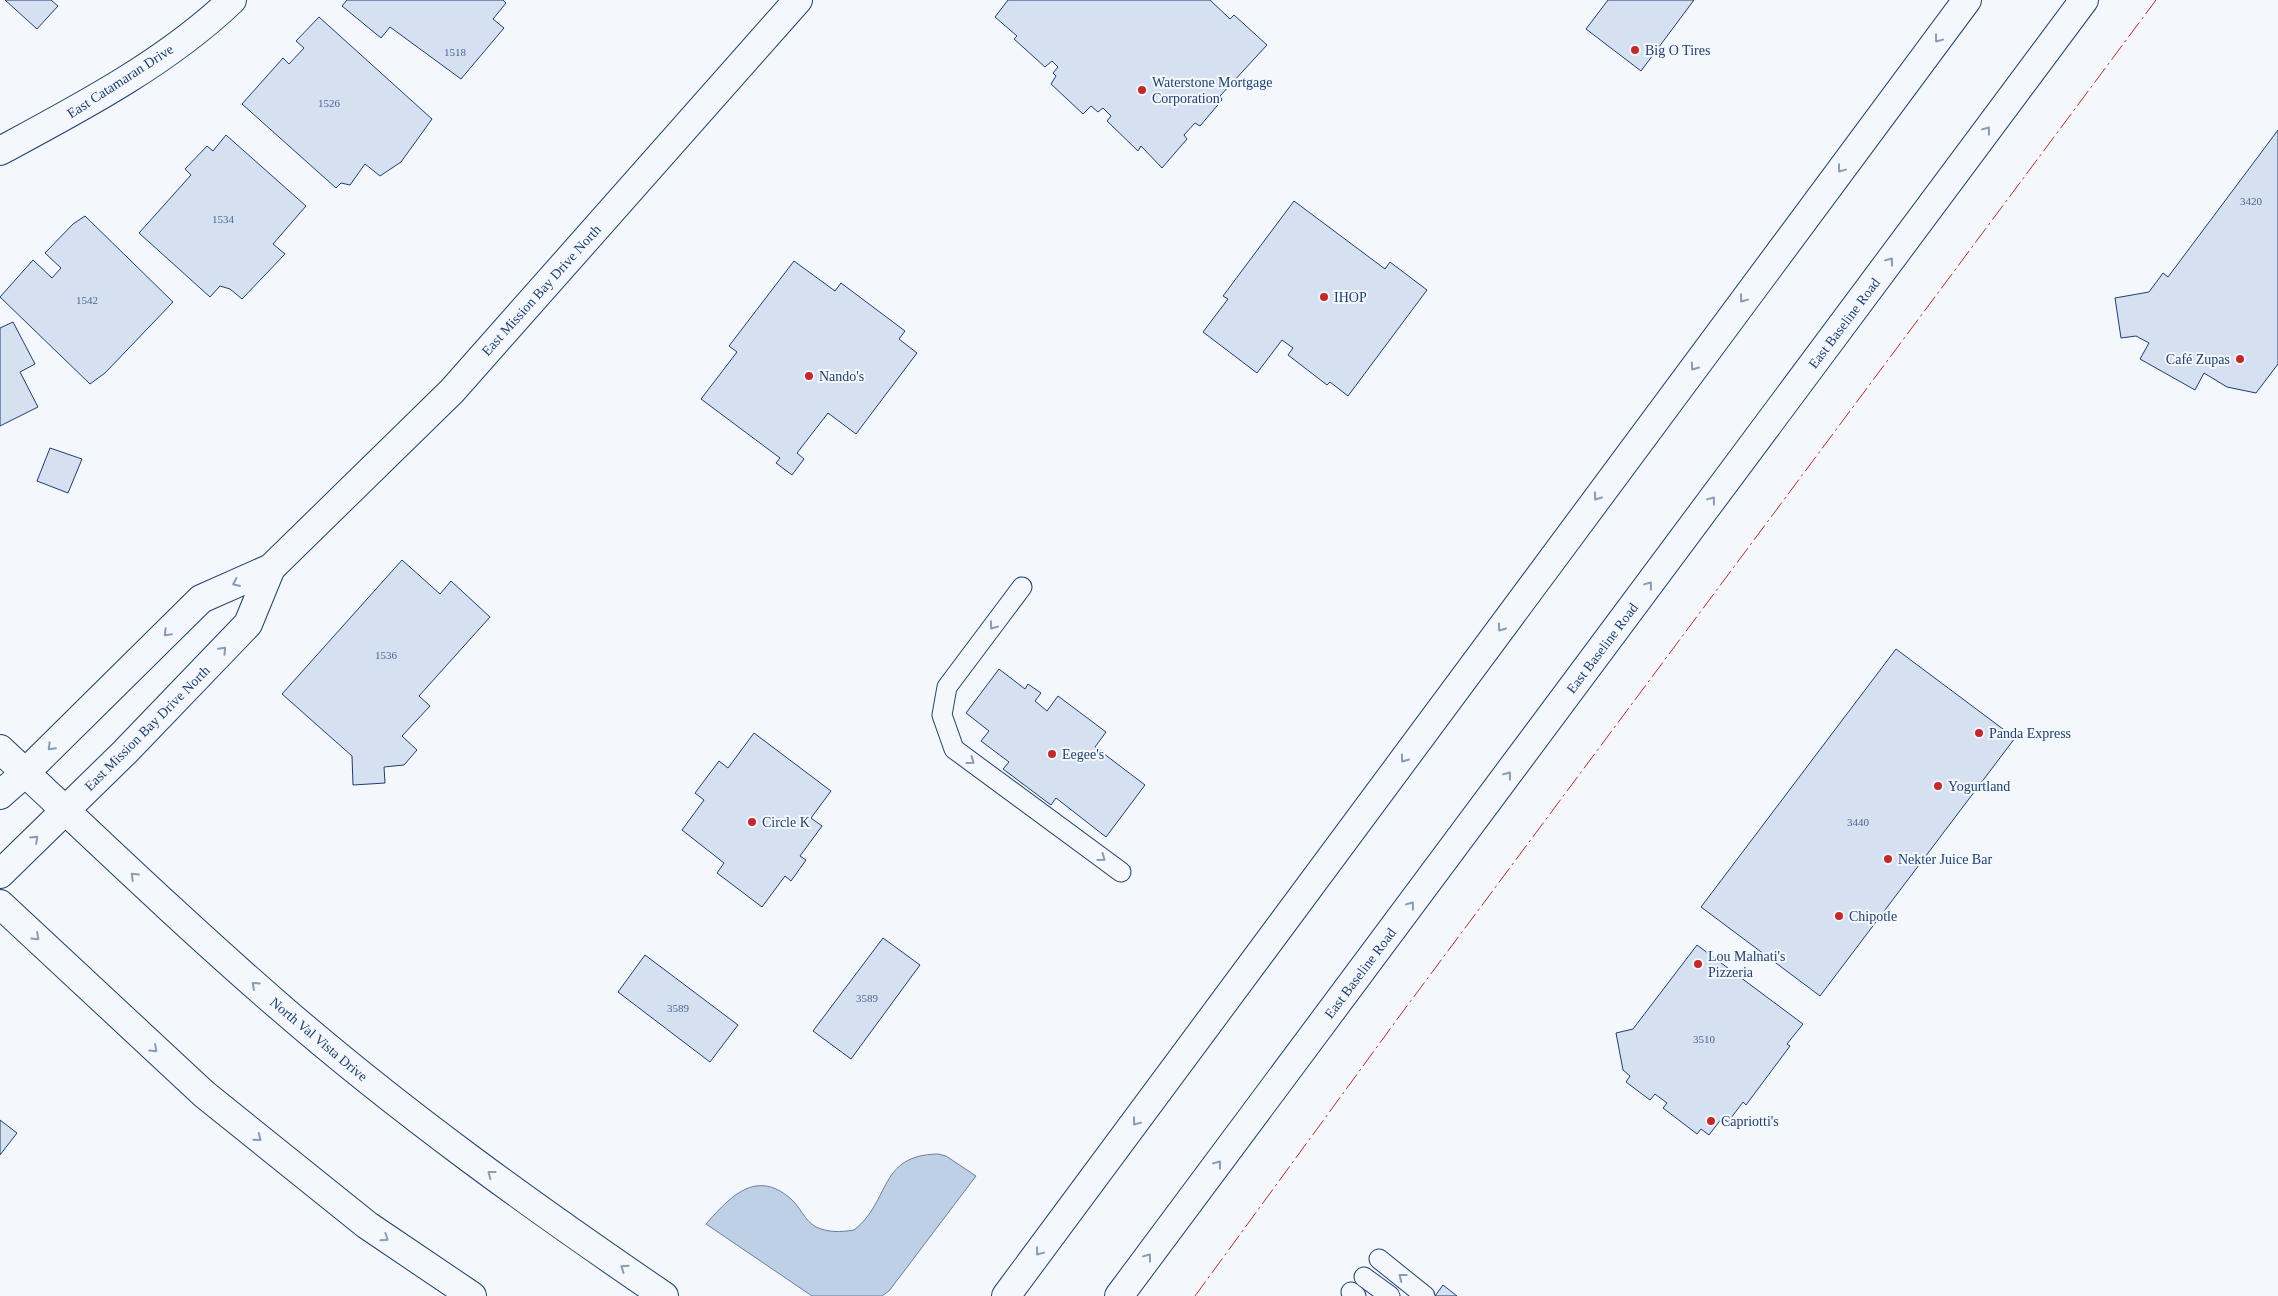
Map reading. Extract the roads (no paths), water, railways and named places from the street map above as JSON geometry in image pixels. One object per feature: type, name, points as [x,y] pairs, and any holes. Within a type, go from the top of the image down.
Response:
[{"type":"main road","name":"East Catamaran Drive","points":[[0,151],[90,103],[205,26],[232,0]]},
{"type":"main road","name":"East Mission Bay Drive North","points":[[0,795],[25,773],[201,599],[271,568],[452,391],[798,0]]},
{"type":"main road","points":[[1006,1296],[1967,0]]},
{"type":"main road","name":"East Baseline Road","points":[[1119,1296],[2084,0]]},
{"type":"main road","name":"East Mission Bay Drive North","points":[[0,874],[125,752],[248,624],[271,568]]},
{"type":"main road","name":"North Val Vista Drive","points":[[0,750],[148,890],[273,1001],[399,1105],[495,1178],[664,1296]]},
{"type":"main road","points":[[0,904],[204,1094],[367,1226],[472,1296]]},
{"type":"lane","points":[[1022,587],[947,687],[942,715],[954,749],[1121,872]]},
{"type":"lane","points":[[1379,1259],[1426,1296]]},
{"type":"lane","points":[[1364,1276],[1390,1296]]},
{"type":"water","points":[[938,1154],[946,1156],[976,1176],[889,1291],[882,1296],[812,1296],[706,1224],[734,1196],[755,1186],[766,1186],[778,1190],[791,1199],[808,1221],[816,1227],[835,1232],[854,1230],[866,1218],[895,1171],[905,1162],[919,1156]]},
{"type":"place","name":"Big O Tires","points":[[1635,50]]},
{"type":"place","name":"Waterstone Mortgage Corporation","points":[[1142,90]]},
{"type":"place","name":"IHOP","points":[[1324,297]]},
{"type":"place","name":"Café Zupas","points":[[2240,359]]},
{"type":"place","name":"Nando's","points":[[809,376]]},
{"type":"place","name":"Panda Express","points":[[1979,733]]},
{"type":"place","name":"Eegee's","points":[[1052,754]]},
{"type":"place","name":"Yogurtland","points":[[1938,786]]},
{"type":"place","name":"Circle K","points":[[752,822]]},
{"type":"place","name":"Nekter Juice Bar","points":[[1888,859]]},
{"type":"place","name":"Chipotle","points":[[1839,916]]},
{"type":"place","name":"Lou Malnati's Pizzeria","points":[[1698,964]]},
{"type":"place","name":"Capriotti's","points":[[1711,1121]]}]
